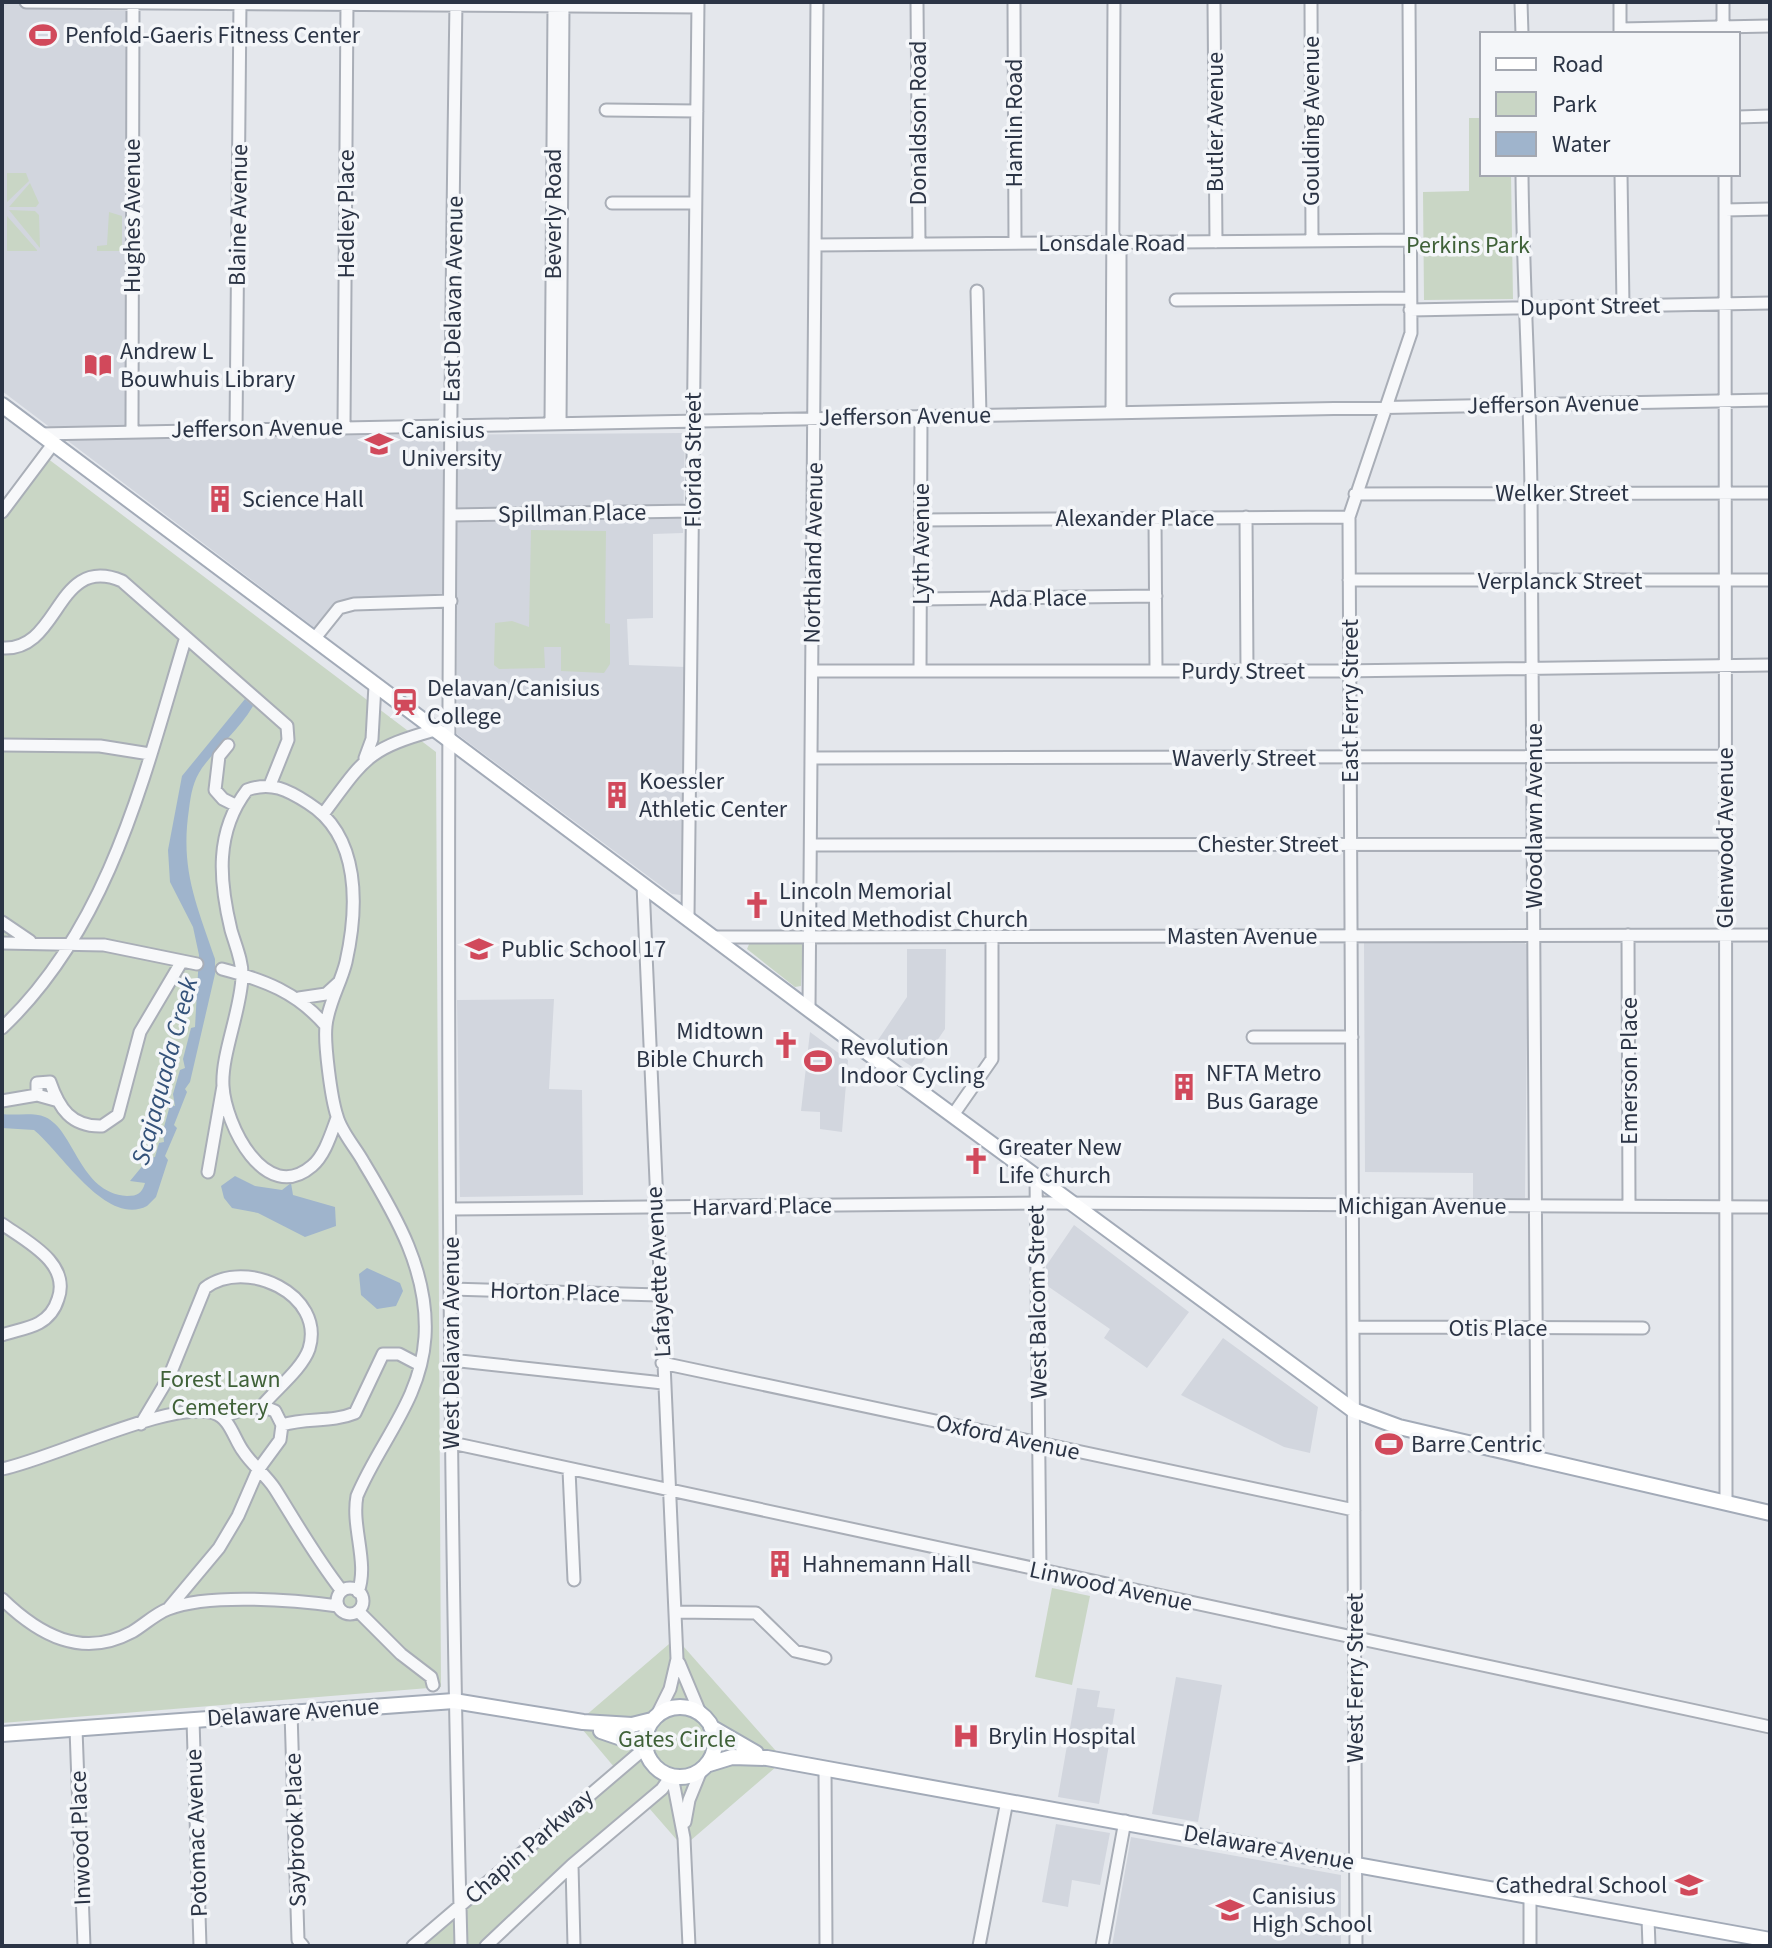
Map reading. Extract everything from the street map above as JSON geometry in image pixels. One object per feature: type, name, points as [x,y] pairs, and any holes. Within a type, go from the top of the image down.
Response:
[{"type":"main road","points":[[2,405],[643,885],[1353,1410],[1390,1425],[1770,1513]]},
{"type":"main road","name":"Delaware Avenue","points":[[2,1734],[454,1701],[624,1726],[655,1718]]},
{"type":"main road","points":[[681,1707],[700,1713],[711,1727],[714,1748],[704,1767],[686,1776],[672,1776],[657,1768],[645,1747],[655,1718],[681,1707]]},
{"type":"main road","name":"Delaware Avenue","points":[[583,1722],[589,1729],[615,1733],[645,1747]]},
{"type":"main road","name":"Delaware Avenue","points":[[711,1727],[738,1746],[767,1758]]},
{"type":"main road","name":"Delaware Avenue","points":[[704,1767],[732,1757],[767,1758],[1770,1940]]},
{"type":"street","points":[[26,2],[558,6],[698,4]]},
{"type":"street","name":"Northland Avenue","points":[[809,1008],[817,2]]},
{"type":"street","name":"Donaldson Road","points":[[917,2],[919,244]]},
{"type":"street","name":"Hamlin Road","points":[[1014,2],[1015,243]]},
{"type":"street","points":[[1114,2],[1116,412]]},
{"type":"street","name":"Butler Avenue","points":[[1214,2],[1216,242]]},
{"type":"street","name":"Goulding Avenue","points":[[1311,2],[1312,241]]},
{"type":"street","name":"East Ferry Street","points":[[1353,1410],[1349,517],[1408,345],[1409,2]]},
{"type":"street","points":[[1521,2],[1522,32]]},
{"type":"street","points":[[1620,2],[1620,32],[1723,31],[1770,26]]},
{"type":"street","points":[[1723,2],[1723,31]]},
{"type":"street","name":"Hughes Avenue","points":[[132,430],[133,3]]},
{"type":"street","name":"Blaine Avenue","points":[[236,429],[240,3]]},
{"type":"street","name":"Hedley Place","points":[[344,427],[347,4]]},
{"type":"street","name":"East Delavan Avenue","points":[[449,740],[456,4]]},
{"type":"street","name":"Florida Street","points":[[688,918],[698,4]]},
{"type":"street","name":"Beverly Road","points":[[556,423],[558,6]]},
{"type":"street","points":[[606,110],[697,111]]},
{"type":"street","points":[[1740,117],[1770,116]]},
{"type":"street","name":"Woodlawn Avenue","points":[[1522,176],[1523,307],[1530,405],[1537,1459]]},
{"type":"street","points":[[1621,176],[1623,306]]},
{"type":"street","name":"Glenwood Avenue","points":[[1725,176],[1726,1502]]},
{"type":"street","points":[[612,203],[695,203]]},
{"type":"street","points":[[1725,210],[1770,209]]},
{"type":"street","name":"Lonsdale Road","points":[[815,245],[1409,240]]},
{"type":"street","points":[[977,291],[980,415]]},
{"type":"street","name":"Dupont Street","points":[[1176,300],[1523,307],[1770,303]]},
{"type":"street","name":"Jefferson Avenue","points":[[40,434],[1770,400]]},
{"type":"street","name":"Lyth Avenue","points":[[920,671],[921,416]]},
{"type":"street","points":[[2,512],[53,444]]},
{"type":"street","name":"Welker Street","points":[[1355,494],[1770,493]]},
{"type":"street","name":"Spillman Place","points":[[452,515],[693,511]]},
{"type":"street","points":[[1246,517],[1247,671]]},
{"type":"street","name":"Alexander Place","points":[[921,520],[1349,517]]},
{"type":"street","points":[[1155,518],[1156,671]]},
{"type":"street","points":[[2,648],[21,646],[34,639],[79,581],[91,575],[108,575],[122,581],[167,618],[185,640],[287,726],[288,740],[270,785]]},
{"type":"street","name":"Verplanck Street","points":[[1349,580],[1770,580]]},
{"type":"street","name":"Ada Place","points":[[920,599],[1156,596]]},
{"type":"street","points":[[315,638],[341,607],[451,601]]},
{"type":"street","points":[[2,1028],[73,942],[127,827],[185,640]]},
{"type":"street","name":"Purdy Street","points":[[812,671],[1247,671],[1770,665]]},
{"type":"street","points":[[365,759],[372,739],[375,685]]},
{"type":"street","points":[[324,813],[365,759],[379,749],[435,730]]},
{"type":"street","name":"West Delavan Avenue","points":[[449,740],[454,1701],[461,1946]]},
{"type":"street","points":[[2,745],[100,746],[150,754]]},
{"type":"street","points":[[228,745],[219,756],[215,790],[235,805]]},
{"type":"street","name":"Waverly Street","points":[[811,758],[1725,756]]},
{"type":"street","points":[[168,1609],[256,1599],[338,1606],[349,1614],[358,1611],[362,1603],[358,1592],[360,1566],[353,1514],[357,1496],[406,1411],[425,1337],[423,1302],[415,1263],[400,1222],[337,1118],[326,1026],[346,961],[354,884],[352,862],[324,813],[270,785],[247,790],[235,805],[223,834],[222,873],[230,925],[243,974],[208,1172]]},
{"type":"street","name":"Chester Street","points":[[811,845],[1725,844]]},
{"type":"street","name":"Lafayette Avenue","points":[[643,885],[677,1659],[670,1689],[655,1718]]},
{"type":"street","points":[[2,922],[31,941]]},
{"type":"street","name":"Emerson Place","points":[[1628,935],[1629,1206]]},
{"type":"street","name":"Masten Avenue","points":[[713,937],[1770,935]]},
{"type":"street","points":[[953,1115],[992,1059],[992,936]]},
{"type":"street","points":[[2,943],[73,942],[197,964]]},
{"type":"street","points":[[37,1095],[37,1083],[48,1081],[55,1100],[70,1118],[89,1127],[102,1126],[118,1115],[140,1032],[182,961]]},
{"type":"street","points":[[222,969],[243,974],[299,998],[326,1026]]},
{"type":"street","points":[[299,998],[326,994],[340,981]]},
{"type":"street","points":[[1253,1037],[1352,1037]]},
{"type":"street","points":[[223,1085],[245,1149],[260,1167],[279,1176],[298,1175],[314,1165],[337,1118]]},
{"type":"street","points":[[2,1101],[37,1095],[55,1100]]},
{"type":"street","name":"West Balcom Street","points":[[1036,1176],[1040,1571]]},
{"type":"street","name":"Harvard Place","points":[[451,1209],[1074,1205]]},
{"type":"street","name":"Michigan Avenue","points":[[1074,1205],[1770,1207]]},
{"type":"street","points":[[2,1224],[50,1258],[60,1276],[60,1295],[53,1311],[38,1324],[2,1335]]},
{"type":"street","points":[[141,1424],[169,1377],[205,1288],[232,1275],[245,1276],[291,1292],[307,1318],[310,1333],[304,1358],[262,1406]]},
{"type":"street","name":"Horton Place","points":[[451,1289],[659,1295]]},
{"type":"street","name":"Otis Place","points":[[1353,1327],[1643,1328]]},
{"type":"street","points":[[282,1425],[304,1418],[330,1419],[355,1413],[383,1354],[399,1354],[420,1365]]},
{"type":"street","points":[[451,1360],[663,1383]]},
{"type":"street","name":"Oxford Avenue","points":[[662,1363],[1354,1510]]},
{"type":"street","points":[[2,1599],[39,1631],[90,1646],[120,1637],[168,1609],[219,1548],[238,1516],[258,1470],[280,1440],[282,1425],[275,1411],[262,1406],[244,1408],[223,1417],[201,1411],[141,1424],[3,1469]]},
{"type":"street","name":"West Ferry Street","points":[[1353,1410],[1356,1946]]},
{"type":"street","points":[[223,1417],[238,1445],[274,1487],[312,1553],[342,1591],[358,1592]]},
{"type":"street","name":"Linwood Avenue","points":[[452,1443],[1770,1727]]},
{"type":"street","points":[[569,1470],[574,1580]]},
{"type":"street","points":[[338,1606],[342,1591]]},
{"type":"street","points":[[358,1611],[420,1671],[426,1683],[454,1701]]},
{"type":"street","points":[[675,1612],[756,1613],[795,1651],[825,1658]]},
{"type":"street","name":"Lafayette Avenue","points":[[677,1659],[700,1713]]},
{"type":"street","name":"Saybrook Place","points":[[291,1712],[298,1940],[303,1946]]},
{"type":"street","name":"Potomac Avenue","points":[[193,1720],[200,1946]]},
{"type":"street","name":"Inwood Place","points":[[76,1729],[84,1946]]},
{"type":"street","name":"Chapin Parkway","points":[[413,1946],[645,1747]]},
{"type":"street","points":[[684,1838],[689,1800],[704,1767]]},
{"type":"street","points":[[825,1768],[826,1946]]},
{"type":"street","points":[[672,1776],[684,1838],[689,1946]]},
{"type":"street","name":"Chapin Parkway","points":[[486,1946],[572,1865],[662,1789],[672,1776]]},
{"type":"street","points":[[979,1946],[1007,1801]]},
{"type":"street","points":[[1102,1946],[1125,1821]]},
{"type":"street","points":[[572,1865],[574,1946]]},
{"type":"street","points":[[1530,1896],[1530,1946]]},
{"type":"street","points":[[1648,1919],[1649,1946]]},
{"type":"shaded area","name":"Canisius University","points":[[2,2],[20,2],[21,8],[127,11],[127,437],[685,433],[683,533],[653,534],[653,618],[627,619],[629,665],[686,667],[681,895],[672,894],[457,734],[457,599],[346,600],[315,628],[2,391]]},
{"type":"shaded area","points":[[1364,942],[1528,944],[1525,1198],[1473,1198],[1473,1173],[1365,1172]]},
{"type":"shaded area","points":[[907,949],[946,949],[945,1029],[917,1070],[876,1043],[907,997]]},
{"type":"shaded area","points":[[554,999],[549,1089],[582,1090],[583,1195],[460,1197],[457,1000]]},
{"type":"shaded area","points":[[810,1032],[848,1060],[842,1132],[820,1129],[820,1112],[801,1111]]},
{"type":"shaded area","points":[[1074,1225],[1189,1312],[1147,1368],[1104,1338],[1110,1329],[1046,1285],[1046,1266]]},
{"type":"shaded area","points":[[1223,1338],[1318,1407],[1310,1453],[1284,1447],[1181,1395]]},
{"type":"shaded area","points":[[1176,1677],[1222,1685],[1198,1822],[1152,1814]]},
{"type":"shaded area","points":[[1077,1688],[1100,1691],[1097,1707],[1115,1709],[1099,1804],[1058,1797]]},
{"type":"shaded area","points":[[1056,1824],[1110,1833],[1100,1885],[1072,1880],[1068,1907],[1042,1902]]},
{"type":"shaded area","name":"Canisius High School","points":[[1131,1837],[1341,1875],[1341,1946],[1112,1946]]},
{"type":"green space","name":"Perkins Park","points":[[1469,118],[1480,118],[1480,176],[1511,176],[1513,299],[1424,300],[1423,192],[1469,191]]},
{"type":"green space","points":[[7,173],[26,173],[29,181],[7,202]]},
{"type":"green space","points":[[30,183],[39,203],[36,207],[9,207]]},
{"type":"green space","points":[[9,210],[35,211],[39,215],[40,248]]},
{"type":"green space","points":[[109,212],[122,216],[122,251],[97,251],[97,246],[107,245]]},
{"type":"green space","points":[[7,216],[37,250],[37,251],[7,251]]},
{"type":"green space","name":"Forest Lawn Cemetery","points":[[43,455],[436,752],[441,1687],[2,1723],[2,505]]},
{"type":"green space","points":[[531,530],[606,531],[605,623],[610,624],[610,664],[604,673],[561,671],[561,647],[544,647],[545,668],[499,669],[494,665],[495,623],[512,621],[529,627]]},
{"type":"green space","points":[[750,942],[803,942],[801,986],[795,987],[747,949]]},
{"type":"green space","points":[[1052,1588],[1090,1596],[1072,1685],[1035,1677]]},
{"type":"green space","name":"Gates Circle","points":[[676,1638],[784,1760],[683,1847],[642,1800],[477,1946],[422,1946],[620,1774],[577,1723]]},
{"type":"water","points":[[245,699],[253,706],[202,768],[194,783],[187,830],[188,868],[215,959],[215,974],[190,1082],[174,1125],[177,1128],[165,1156],[168,1160],[156,1197],[147,1206],[131,1210],[100,1197],[34,1130],[2,1128],[2,1114],[45,1117],[64,1134],[98,1184],[111,1192],[127,1196],[137,1195],[142,1189],[145,1183],[130,1181],[149,1158],[155,1157],[159,1143],[164,1142],[163,1131],[170,1105],[175,1106],[173,1094],[180,1070],[185,1068],[183,1059],[191,1028],[195,1027],[199,955],[193,927],[170,882],[168,850],[182,776]]},
{"type":"water","points":[[235,1176],[255,1186],[282,1190],[291,1183],[293,1195],[335,1207],[336,1226],[305,1237],[258,1213],[232,1208],[224,1198],[221,1186]]},
{"type":"water","points":[[367,1268],[400,1283],[403,1291],[396,1306],[377,1309],[361,1295],[359,1274]]},
{"type":"place","name":"Penfold-Gaeris Fitness Center","points":[[43,35]]},
{"type":"place","name":"Andrew L Bouwhuis Library","points":[[98,365]]},
{"type":"place","name":"Canisius University","points":[[379,444]]},
{"type":"place","name":"Science Hall","points":[[220,499]]},
{"type":"place","name":"Delavan/Canisius College","points":[[405,702]]},
{"type":"place","name":"Koessler Athletic Center","points":[[617,795]]},
{"type":"place","name":"Lincoln Memorial United Methodist Church","points":[[757,905]]},
{"type":"place","name":"Public School 17","points":[[479,949]]},
{"type":"place","name":"Midtown Bible Church","points":[[786,1045]]},
{"type":"place","name":"Revolution Indoor Cycling","points":[[818,1061]]},
{"type":"place","name":"NFTA Metro Bus Garage","points":[[1184,1087]]},
{"type":"place","name":"Greater New Life Church","points":[[976,1161]]},
{"type":"place","name":"Barre Centric","points":[[1389,1444]]},
{"type":"place","name":"Hahnemann Hall","points":[[780,1564]]},
{"type":"place","name":"Brylin Hospital","points":[[966,1736]]},
{"type":"place","name":"Cathedral School","points":[[1689,1885]]},
{"type":"place","name":"Canisius High School","points":[[1230,1910]]},
{"type":"water label","name":"Scajaquada Creek","points":[[164,1071]]}]
